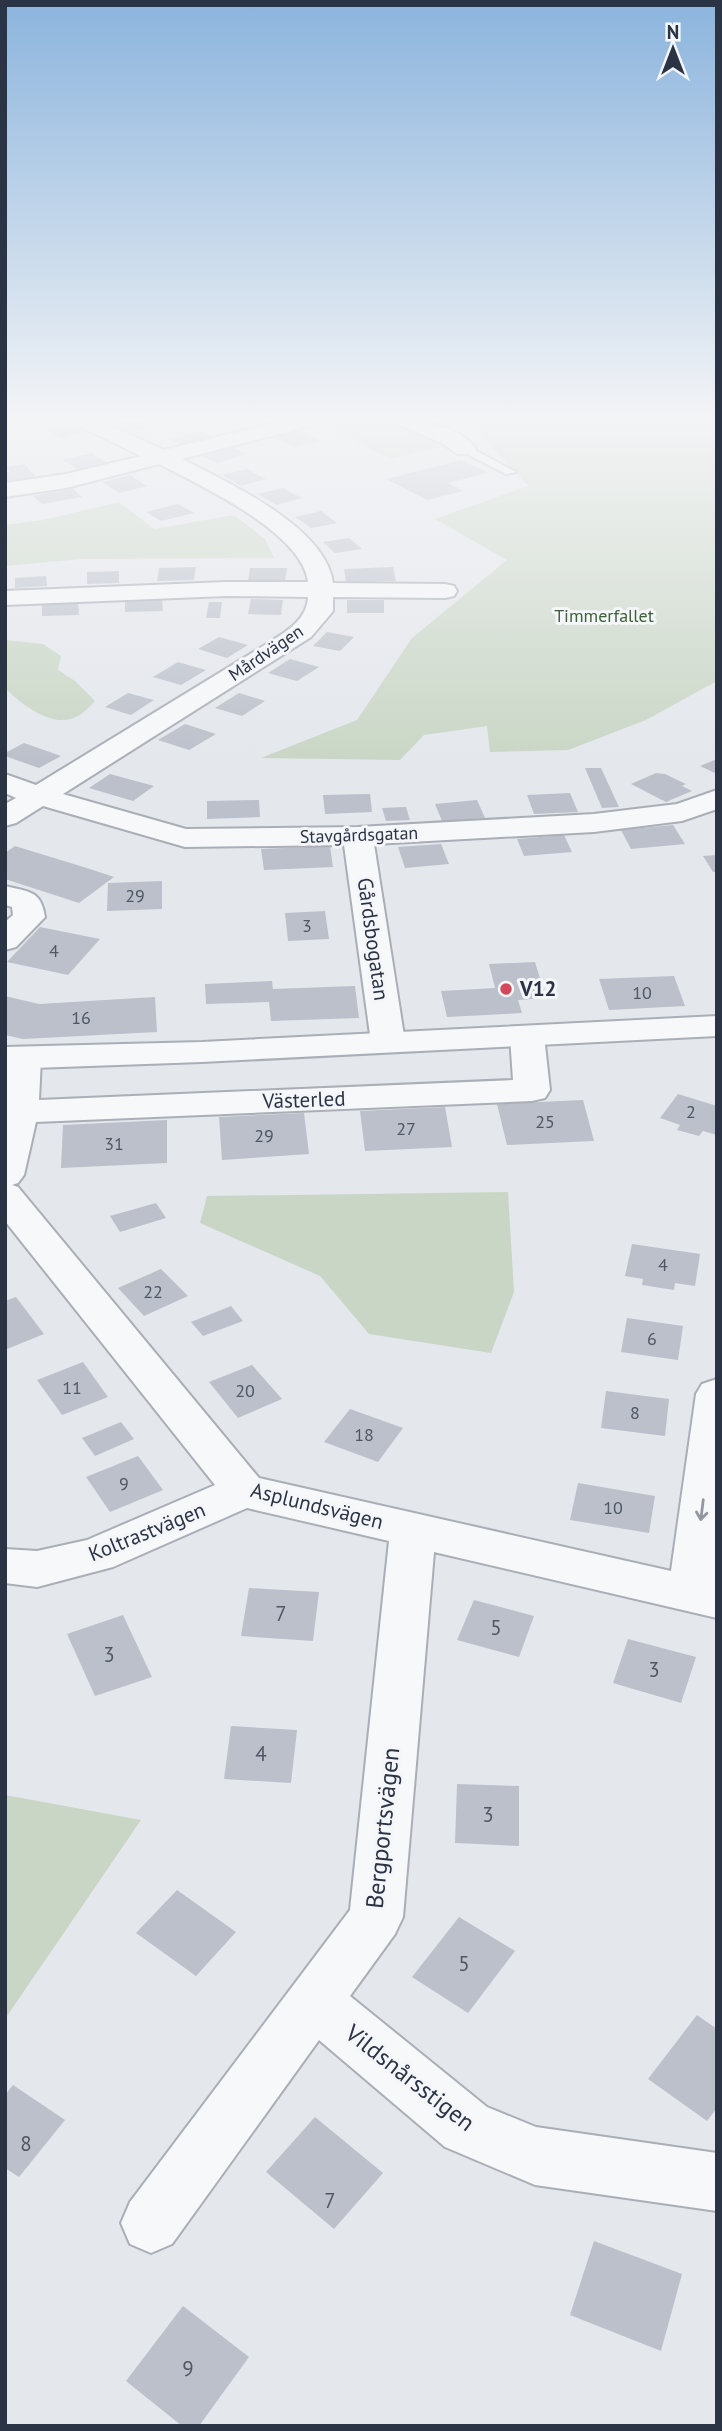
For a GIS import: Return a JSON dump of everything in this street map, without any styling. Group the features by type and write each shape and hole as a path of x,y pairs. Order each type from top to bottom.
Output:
{"street":[{"path":"289,534 316,563 320,590"},
{"name":"Mårdvägen","path":"5,817 302,632 320,611 320,590"},
{"path":"5,598 139,591 445,591"},
{"name":"Stavgårdsgatan","path":"5,783 38,796 185,838 358,836 594,823 682,812 717,799"},
{"name":"Gårdsbogatan","path":"358,836 388,1042"},
{"path":"5,895 27,902 29,918 5,940"},
{"path":"5,1175 20,1112 14,1059 717,1026"},
{"name":"Västerled","path":"20,1112 532,1090 527,1035"},
{"name":"Asplundsvägen","path":"5,1195 244,1491 704,1597"},
{"path":"704,1597 717,1394"},
{"name":"Koltrastvägen","path":"5,1566 37,1569 97,1555 244,1491"},
{"name":"Bergportsvägen","path":"150,2223 376,1917 413,1529"},
{"name":"Vildsnårsstigen","path":"314,2001 466,2127 535,2156 717,2182"}],"green space":[{"path":"5,534 259,534 265,539 274,558 81,559 5,566"},
{"name":"Timmerfallet","path":"462,534 717,534 717,681 646,720 568,750 490,752 487,726 424,735 400,760 261,758 357,720 412,638 507,560"},
{"path":"5,640 43,644 61,656 58,670 75,681 95,701 80,715 69,720 49,718 20,702 5,688"},
{"path":"508,1192 514,1292 491,1353 369,1334 320,1276 200,1223 207,1196"},
{"path":"5,1795 141,1820 5,2019"}],"building":[{"path":"349,538 362,549 335,553 323,542"},
{"path":"196,567 194,580 157,581 159,568"},
{"path":"393,567 396,581 346,582 344,569"},
{"path":"250,568 287,568 285,581 248,581"},
{"path":"119,571 119,583 87,584 87,572"},
{"path":"46,576 47,586 15,588 15,578"},
{"path":"162,598 163,611 125,612 125,599"},
{"path":"251,599 283,600 281,615 248,614"},
{"path":"347,600 384,600 384,613 347,613"},
{"path":"78,602 79,615 42,616 42,604"},
{"path":"209,602 222,602 220,618 206,618"},
{"path":"327,632 354,637 340,651 313,646"},
{"path":"219,637 248,645 227,658 198,649"},
{"path":"290,659 319,667 297,681 268,673"},
{"path":"178,662 206,670 181,685 153,677"},
{"path":"128,693 154,700 131,715 105,707"},
{"path":"239,693 265,701 242,716 215,708"},
{"path":"185,724 216,734 189,750 158,740"},
{"path":"24,743 61,756 39,768 5,756 5,753"},
{"path":"717,759 717,774 700,766"},
{"path":"585,768 601,768 619,807 602,808"},
{"path":"656,773 665,774 686,784 682,786 692,791 666,802 631,784"},
{"path":"110,774 154,786 133,801 89,788"},
{"path":"570,793 578,812 534,814 527,795"},
{"path":"370,794 372,812 325,814 323,795"},
{"path":"259,800 260,817 207,819 207,801"},
{"path":"477,800 485,818 442,821 435,804"},
{"path":"406,807 410,820 386,821 382,808"},
{"path":"673,825 685,844 631,849 621,830"},
{"path":"564,835 572,852 524,856 517,839"},
{"path":"441,844 449,864 405,868 398,847"},
{"path":"15,846 114,877 79,903 5,879 5,853"},
{"path":"330,846 333,867 264,870 261,849"},
{"path":"717,855 717,872 713,872 703,856"},
{"path":"162,881 162,909 107,911 108,883"},
{"path":"325,911 329,939 288,941 285,913"},
{"path":"40,927 100,939 68,975 7,962"},
{"name":"V12","path":"535,962 546,998 518,1000 522,1013 447,1017 441,991 495,988 489,964"},
{"path":"674,976 685,1006 609,1010 599,979"},
{"path":"272,981 273,989 355,986 359,1018 271,1021 269,1002 206,1004 205,984"},
{"path":"5,996 39,1004 155,997 157,1032 23,1039 5,1035"},
{"path":"678,1094 717,1106 717,1135 703,1131 699,1136 677,1130 680,1125 660,1118"},
{"path":"583,1100 594,1141 507,1145 497,1104"},
{"path":"445,1107 452,1147 365,1151 360,1111"},
{"path":"304,1113 309,1154 222,1160 219,1117"},
{"path":"167,1120 167,1163 61,1168 63,1125"},
{"path":"156,1203 166,1218 120,1232 110,1216"},
{"path":"632,1244 700,1254 695,1286 675,1283 674,1290 642,1285 643,1279 625,1276"},
{"path":"161,1269 188,1296 144,1316 118,1288"},
{"path":"16,1297 44,1334 7,1349 5,1301"},
{"path":"231,1306 243,1321 203,1336 191,1322"},
{"path":"627,1318 683,1326 678,1360 621,1352"},
{"path":"83,1362 108,1397 62,1415 37,1380"},
{"path":"252,1365 282,1399 238,1418 209,1382"},
{"path":"606,1391 669,1399 665,1436 601,1428"},
{"path":"350,1409 403,1428 378,1462 324,1442"},
{"path":"121,1422 134,1439 95,1456 82,1438"},
{"path":"138,1456 163,1490 110,1512 86,1477"},
{"path":"578,1483 655,1496 649,1533 570,1520"},
{"path":"249,1588 319,1592 313,1641 241,1636"},
{"path":"474,1600 534,1616 519,1657 457,1640"},
{"path":"123,1615 152,1677 95,1696 67,1634"},
{"path":"628,1639 696,1657 681,1703 613,1683"},
{"path":"231,1726 297,1730 291,1783 224,1779"},
{"path":"457,1784 519,1786 519,1846 455,1843"},
{"path":"177,1890 236,1932 196,1976 136,1933"},
{"path":"459,1917 515,1951 468,2013 412,1977"},
{"path":"697,2015 717,2029 717,2108 707,2121 648,2079"},
{"path":"13,2085 65,2120 19,2177 5,2168 5,2095"},
{"path":"315,2117 383,2173 334,2229 266,2172"},
{"path":"594,2241 682,2274 661,2351 570,2315"},
{"path":"183,2306 249,2357 199,2426 182,2426 126,2381"}],"place":[{"name":"V12","path":"506,989"}]}
